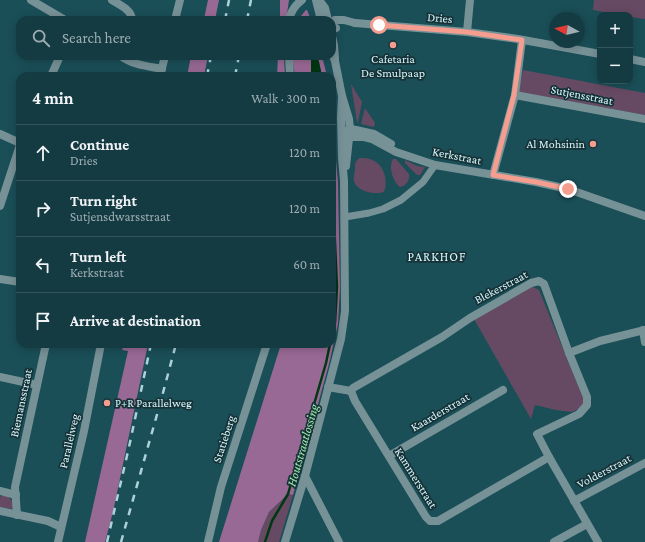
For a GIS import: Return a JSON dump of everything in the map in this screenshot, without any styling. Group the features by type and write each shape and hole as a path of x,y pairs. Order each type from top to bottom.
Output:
{"street":[{"path":"32,0 59,16"},
{"path":"112,0 129,11 132,16"},
{"path":"177,16 180,0"},
{"path":"290,16 295,6 302,0"},
{"path":"316,0 320,16"},
{"path":"319,0 329,16"},
{"path":"467,32 470,0"},
{"name":"Dries","path":"336,22 344,20 355,23 467,32 597,53"},
{"path":"493,175 514,95 522,40"},
{"path":"53,72 58,60"},
{"path":"126,60 158,72"},
{"path":"161,72 164,60"},
{"path":"289,60 290,72"},
{"path":"285,542 305,476 341,339 345,310 345,218 342,158 347,133 341,118 342,96 334,60"},
{"path":"633,60 645,62"},
{"name":"Sutjensstraat","path":"514,95 645,119"},
{"name":"Kerkstraat","path":"347,133 372,139 396,152 434,165 536,182 568,189 645,216"},
{"path":"0,134 16,142"},
{"path":"0,206 16,156"},
{"path":"345,218 383,209 401,200 423,182 434,165"},
{"path":"0,279 16,281"},
{"name":"Blekerstraat","path":"351,391 353,388 442,337 470,318 531,283 539,281 544,284 587,397 587,404 579,414 537,434 549,457"},
{"path":"569,353 600,341 644,330 645,342"},
{"name":"Biemansstraat","path":"17,515 15,487 45,348"},
{"name":"Parallelweg","path":"58,542 84,431 100,348"},
{"name":"Statieberg","path":"208,542 221,487 266,348"},
{"path":"0,377 37,385"},
{"path":"328,387 351,391"},
{"name":"Kaarderstraat","path":"389,456 503,390"},
{"name":"Kammerstraat","path":"351,391 355,401 426,517 430,521 438,520 549,457"},
{"path":"549,457 598,542"},
{"name":"Volderstraat","path":"574,501 645,463"},
{"path":"305,476 339,542"},
{"path":"0,491 16,494"},
{"path":"0,511 48,521 61,527"},
{"path":"554,542 587,524"}],"shaded area":[{"path":"208,0 219,0 216,16 205,16"},
{"path":"280,0 289,0 287,16 280,16"},
{"path":"594,0 645,0 645,19 633,17 633,12 604,12 593,10"},
{"path":"306,10 307,10 309,16 301,16"},
{"path":"190,60 207,60 205,72 188,72"},
{"path":"278,60 284,60 285,72 277,72"},
{"path":"293,60 311,60 311,72 294,72"},
{"path":"311,60 318,60 321,72 311,72"},
{"path":"318,60 323,60 326,72 321,72"},
{"path":"523,70 645,93 645,115 519,92"},
{"path":"351,84 362,102 358,122 357,122"},
{"path":"365,108 375,123 374,127 361,124"},
{"path":"360,158 375,161 384,172 386,182 384,192 367,192 356,185 354,181 355,164"},
{"path":"393,159 396,159 409,174 406,184 400,187 395,182 391,170"},
{"path":"336,160 338,182 340,288 338,324 336,333"},
{"path":"405,160 417,166 425,167 420,175 417,175 405,163"},
{"path":"530,287 539,290 584,402 582,407 572,412 535,405 531,419 474,319"},
{"path":"123,348 147,348 113,512 105,542 85,542 128,351 122,350"},
{"path":"280,348 333,348 293,495 288,494 269,512 261,530 258,542 219,542"},
{"path":"288,494 293,495 279,542 258,542 261,530 269,512"},
{"path":"3,495 8,496 13,503 13,509 0,507 0,497"}],"waterway":[{"name":"Houtstraatlossing","path":"336,265 336,305"},
{"name":"Houtstraatlossing","path":"265,542 272,521 288,494 329,348"}],"railway":[{"path":"226,16 229,0"},
{"path":"248,16 251,0"},
{"path":"208,72 210,60"},
{"path":"236,72 238,60"},
{"path":"107,542 150,348"},
{"path":"121,542 175,348"}],"place":[{"name":"Cafetaria De Smulpaap","path":"393,45"},
{"name":"Al Mohsinin","path":"593,144"},
{"name":"P+R Parallelweg","path":"107,403"}],"district":[{"name":"PARKHOF","path":"437,256"}],"route":[{"path":"379,25 467,32 522,40 514,95 493,175 568,189"}]}
